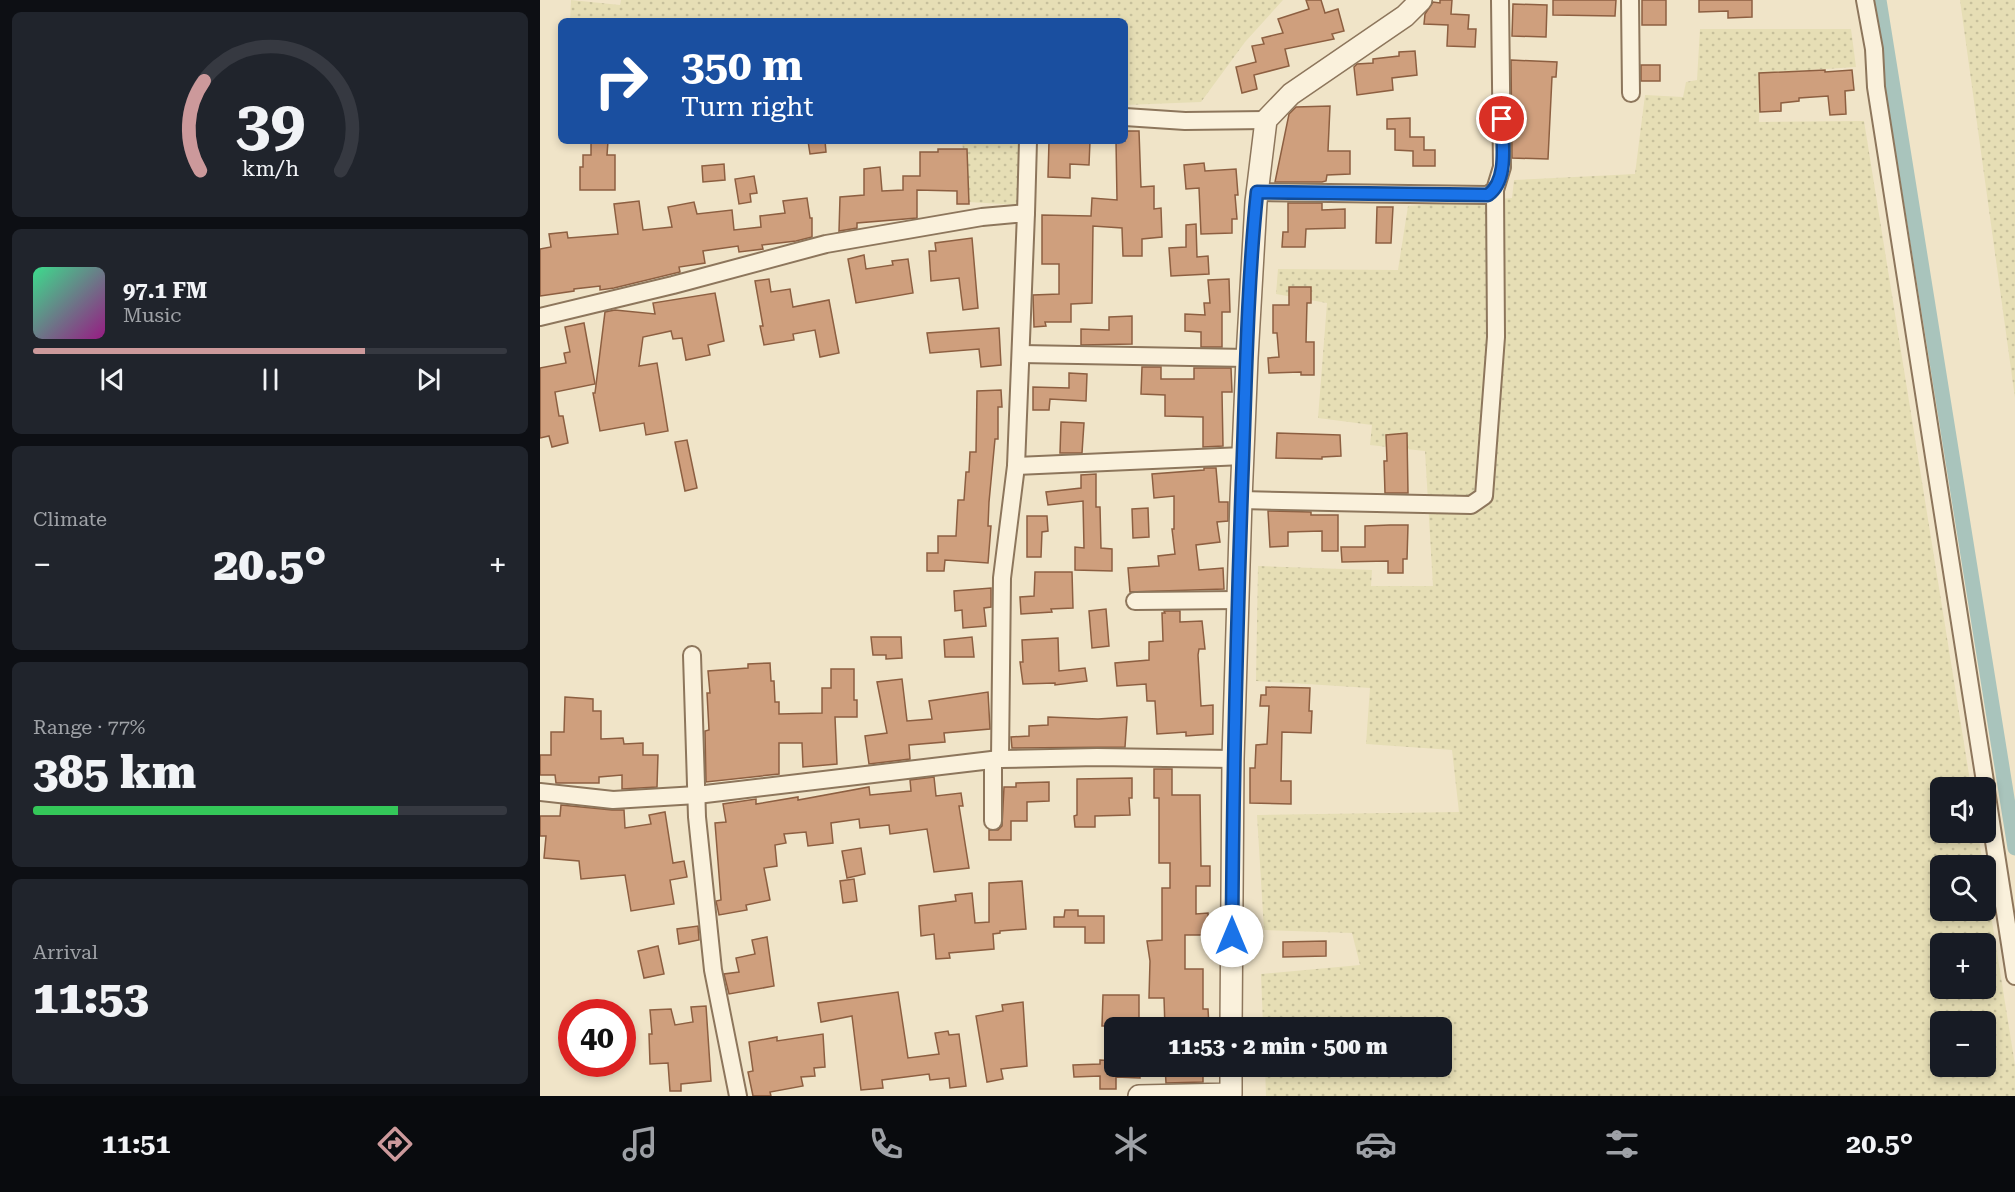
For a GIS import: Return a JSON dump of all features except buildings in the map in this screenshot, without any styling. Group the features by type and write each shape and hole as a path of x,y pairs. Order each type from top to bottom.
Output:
{"street":[{"path":"1231,1017 1233,759 1241,500 1257,192 1266,120 1292,94 1405,16 1421,0"},
{"path":"1241,500 1471,505 1484,496 1496,337 1495,190 1502,167 1500,0"},
{"path":"1630,0 1631,93"},
{"path":"1865,0 1874,48 1876,87 1984,777"},
{"path":"1128,117 1185,121 1266,120"},
{"path":"993,821 1002,579 1016,465 1028,144"},
{"path":"1257,192 1488,195 1495,190"},
{"path":"540,317 673,285 826,244 982,217 1026,213"},
{"path":"1021,354 1247,358"},
{"path":"1016,465 1243,456"},
{"path":"1135,601 1238,600"},
{"path":"692,655 697,817 713,970 738,1096"},
{"path":"540,792 613,800 697,795 997,759 1097,757 1233,759"},
{"path":"1994,843 2015,976"},
{"path":"1140,1096 1231,1095 1231,1077"}],"shaded area":[{"path":"571,0 620,5 621,0 1283,0 1245,42 1201,102 1128,105 1128,18 570,18"},
{"path":"1960,0 2015,0 2015,398"},
{"path":"1700,29 1851,29 1856,67 1760,73 1759,122 1864,121 1969,777 1930,777 1930,843 1980,843 1981,855 1930,855 1930,921 1992,921 1994,933 1930,933 1930,999 1996,999 1996,946 2015,1065 2015,1096 1266,1096 1265,1077 1452,1077 1452,1017 1263,1017 1261,974 1360,965 1352,933 1264,930 1257,815 1459,812 1452,750 1366,744 1370,688 1256,681 1258,566 1372,570 1371,586 1433,586 1425,451 1370,445 1372,425 1318,418 1327,303 1276,294 1278,269 1398,270 1408,206 1512,198 1514,180 1635,174 1645,95 1683,97 1686,82 1697,80"},
{"path":"962,144 1023,144 1020,205 969,202"}],"waterway":[{"path":"1879,0 2015,848"}],"route":[{"path":"1232,936 1233,759 1241,500 1257,192 1488,195 1495,190 1502,167 1502,119"}]}
